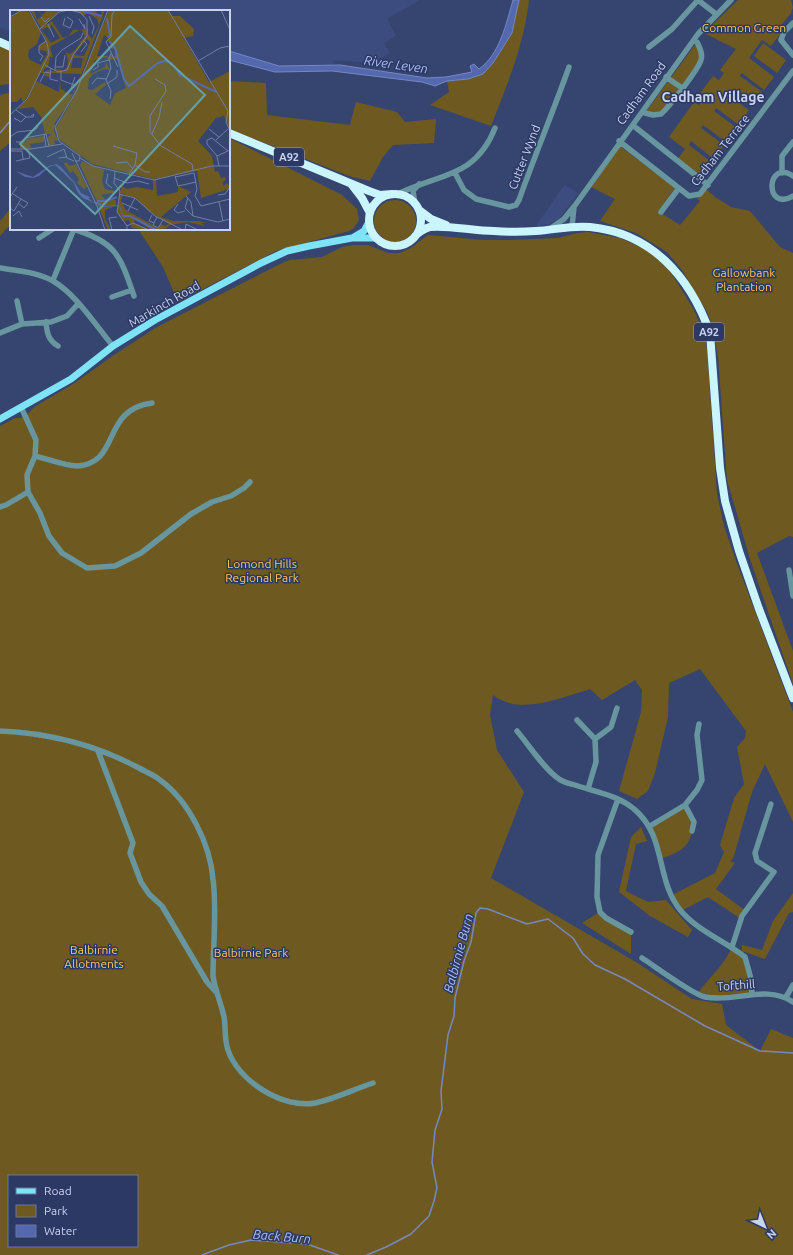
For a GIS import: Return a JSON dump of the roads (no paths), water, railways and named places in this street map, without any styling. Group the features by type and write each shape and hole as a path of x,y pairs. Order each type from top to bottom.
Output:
{"highway":[{"path":"0,42 10,47"},
{"name":"A92","path":"230,133 380,195 405,196 431,219 457,229"},
{"name":"A92","path":"349,182 356,188 370,213"},
{"path":"376,238 370,228 370,213 378,200 394,195"},
{"path":"417,207 421,222 417,234"},
{"name":"A92","path":"376,238 382,243 398,246 405,244 417,234 430,227 506,232 590,227 609,230 637,239 648,246 672,267 704,319 712,345 720,468 725,501 758,608 793,698"}],"main road":[{"name":"Markinch Road","path":"352,238 364,231 369,222"},
{"name":"Markinch Road","path":"0,419 71,379 113,346 155,320 260,263 287,251 352,238 376,238"}],"street":[{"path":"650,47 672,29 698,0 716,14"},
{"name":"Cadham Road","path":"546,230 564,219 619,141 698,34 731,0"},
{"path":"793,23 784,32 781,40 793,55"},
{"path":"645,112 653,115 661,114 682,88 701,60 701,52 697,42"},
{"name":"Cutter Wynd","path":"455,172 464,190 473,198 510,207 516,205 569,67"},
{"name":"Cadham Terrace","path":"679,188 689,196 700,194 708,186 793,71"},
{"path":"666,77 682,88"},
{"path":"394,195 455,172 475,160 482,153 495,128"},
{"path":"635,128 708,186"},
{"path":"619,141 679,188 661,212"},
{"path":"782,173 782,156 793,142"},
{"path":"793,176 782,173 776,176 772,181 771,187 773,193 782,199 793,196"},
{"path":"417,207 413,191 420,184"},
{"name":"Cadham Road","path":"572,227 573,212 576,204"},
{"path":"38,238 51,230"},
{"path":"53,280 73,230"},
{"path":"76,230 99,238 106,243 120,260 133,293 112,297"},
{"path":"0,268 41,276 53,280 66,290 113,346"},
{"path":"18,301 22,324"},
{"path":"0,333 22,324 46,322 67,316 78,304"},
{"path":"46,322 47,333 52,342 58,346"},
{"path":"35,456 76,466 88,464 99,458 107,447 116,426 124,414 138,405 152,403"},
{"path":"21,407 36,440 35,456 26,476 28,492 40,513 49,536 62,553 86,568 115,566 141,553 191,514 212,502 232,496 250,482"},
{"path":"0,507 28,492"},
{"path":"789,570 793,596"},
{"path":"595,739 611,727 617,708"},
{"path":"577,720 595,739 596,762 588,789"},
{"path":"650,826 685,805 697,790 702,780 697,735 699,724"},
{"path":"0,731 18,732 75,742 117,757 160,780 189,809 204,844 213,878 213,976 215,991 224,1018 227,1049 233,1061 250,1081 284,1101 314,1103 373,1083"},
{"path":"518,731 558,779 618,799 634,809 650,826 657,841 667,886 681,911 700,928 732,947 745,957 748,965 752,995"},
{"path":"98,751 133,843 130,853 141,882 149,894 162,906 207,982 215,991"},
{"path":"618,799 598,855 597,897 600,912 606,918 631,932"},
{"path":"732,947 742,916 774,872 757,861 755,853 771,804"},
{"path":"685,805 694,822 692,831"},
{"name":"Tofthill","path":"642,958 703,996 716,998 768,993 786,997 793,1002"},
{"path":"786,997 793,985"}],"water":[{"path":"513,0 519,0 512,33 493,63 483,74 468,79 447,81 435,86 422,82 332,71 275,72 230,60 230,51 279,66 340,65 427,78 446,77 472,72 470,66 474,64 479,69 492,55 505,28"}],"waterway":[{"path":"0,133 10,121"},
{"name":"Balbirnie Burn","path":"367,1255 411,1234 429,1216 434,1201 437,1188 432,1162 435,1130 442,1109 441,1091 448,1035 454,1016 455,998 464,961 471,942 476,913 480,908 488,909 527,924 548,919 573,938 583,954 595,965 625,979 705,1026 760,1051 793,1053"},
{"name":"Back Burn","path":"202,1255 229,1245 251,1240 307,1244 338,1255"}],"district":[{"name":"Cadham Village","path":"713,97"}],"park label":[{"name":"Common Green","path":"744,27"},
{"name":"Gallowbank Plantation","path":"744,279"},
{"name":"Lomond Hills Regional Park","path":"262,570"},
{"name":"Balbirnie Park","path":"251,952"},
{"name":"Balbirnie Allotments","path":"94,956"}],"water label":[{"name":"River Leven","path":"396,64"}]}
